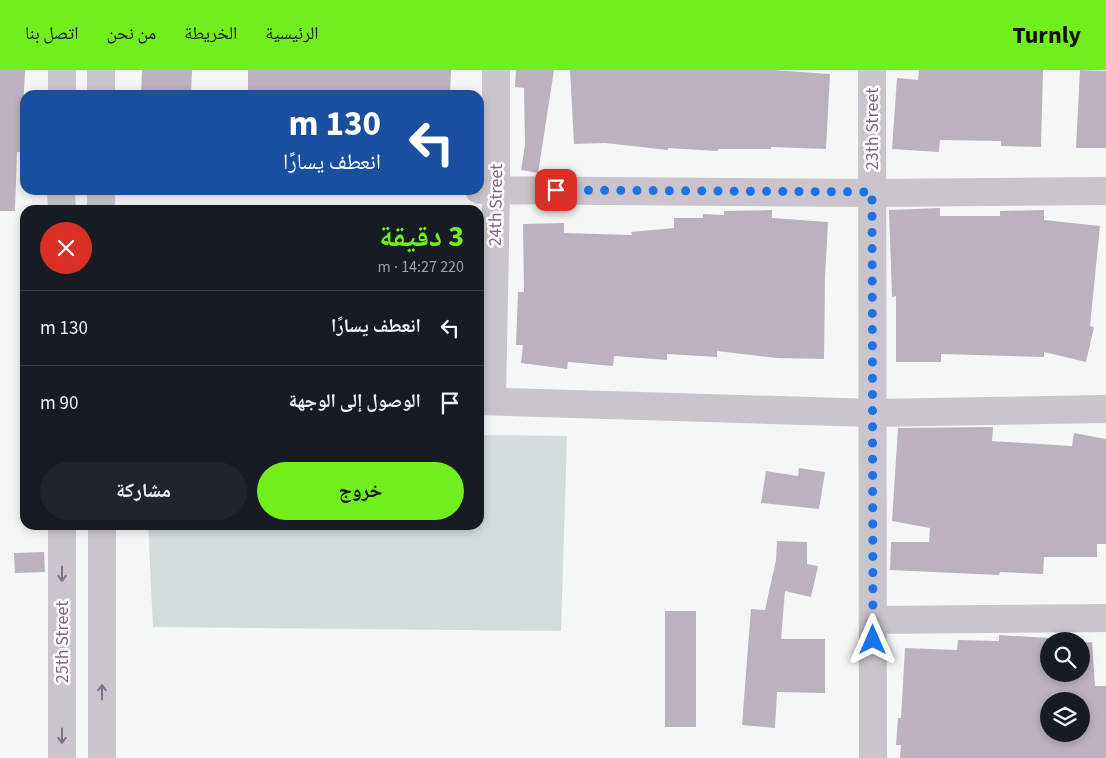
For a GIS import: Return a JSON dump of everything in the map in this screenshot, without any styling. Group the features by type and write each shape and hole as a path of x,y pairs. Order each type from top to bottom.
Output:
{"street":[{"path":"62,70 62,90"},
{"path":"101,70 101,90"},
{"name":"24th Street","path":"485,401 488,190 496,70"},
{"name":"23th Street","path":"872,70 874,758"},
{"path":"488,190 1106,191"},
{"path":"485,401 873,413 1106,408"},
{"name":"25th Street","path":"62,530 62,758"},
{"path":"102,530 102,758"},
{"path":"873,620 1106,618"}],"shaded area":[{"path":"484,435 567,436 561,631 153,627 148,530 484,530"}],"building":[{"path":"0,70 25,70 24,90 20,90 20,152 17,152 15,211 0,211"},
{"path":"142,70 192,70 191,90 141,90"},
{"path":"248,70 451,70 450,90 248,90"},
{"path":"516,70 554,70 538,173 521,170 525,145 524,88 515,87"},
{"path":"570,70 773,70 830,74 826,149 771,147 771,149 718,149 718,151 668,148 668,150 605,143 574,144"},
{"path":"919,70 1043,70 1041,147 1001,146 1001,141 940,140 939,152 892,149 897,78 918,80"},
{"path":"1080,70 1106,71 1106,148 1076,148"},
{"path":"940,208 940,216 1000,216 1000,211 1044,210 1044,220 1100,226 1090,326 1094,327 1086,362 1044,352 1044,357 941,354 941,362 896,362 896,296 892,297 889,210"},
{"path":"772,210 772,218 828,222 824,359 777,358 717,351 717,357 667,354 667,360 614,356 613,366 568,362 567,369 521,363 523,345 516,345 518,292 524,292 523,224 564,223 564,233 632,235 631,232 674,228 674,218 703,218 703,214 724,215 724,211"},
{"path":"993,427 992,441 1072,446 1074,433 1106,439 1106,544 1097,544 1097,557 1044,557 1043,574 1000,572 999,575 890,570 891,542 929,542 930,528 892,521 898,428"},
{"path":"799,468 825,472 819,509 761,503 766,471 798,476"},
{"path":"777,541 807,542 807,564 818,566 811,597 785,591 781,639 825,639 825,693 777,692 775,728 742,725 751,609 765,610 776,560"},
{"path":"44,552 45,572 15,573 14,553"},
{"path":"665,611 696,611 696,727 665,727"},
{"path":"999,635 1040,637 1040,682 1090,682 1090,642 1092,642 1095,686 1106,686 1106,758 900,758 901,745 896,745 898,718 901,718 905,648 957,650 958,640 999,641"}],"route":[{"path":"556,190 872,192 873,640"}]}
